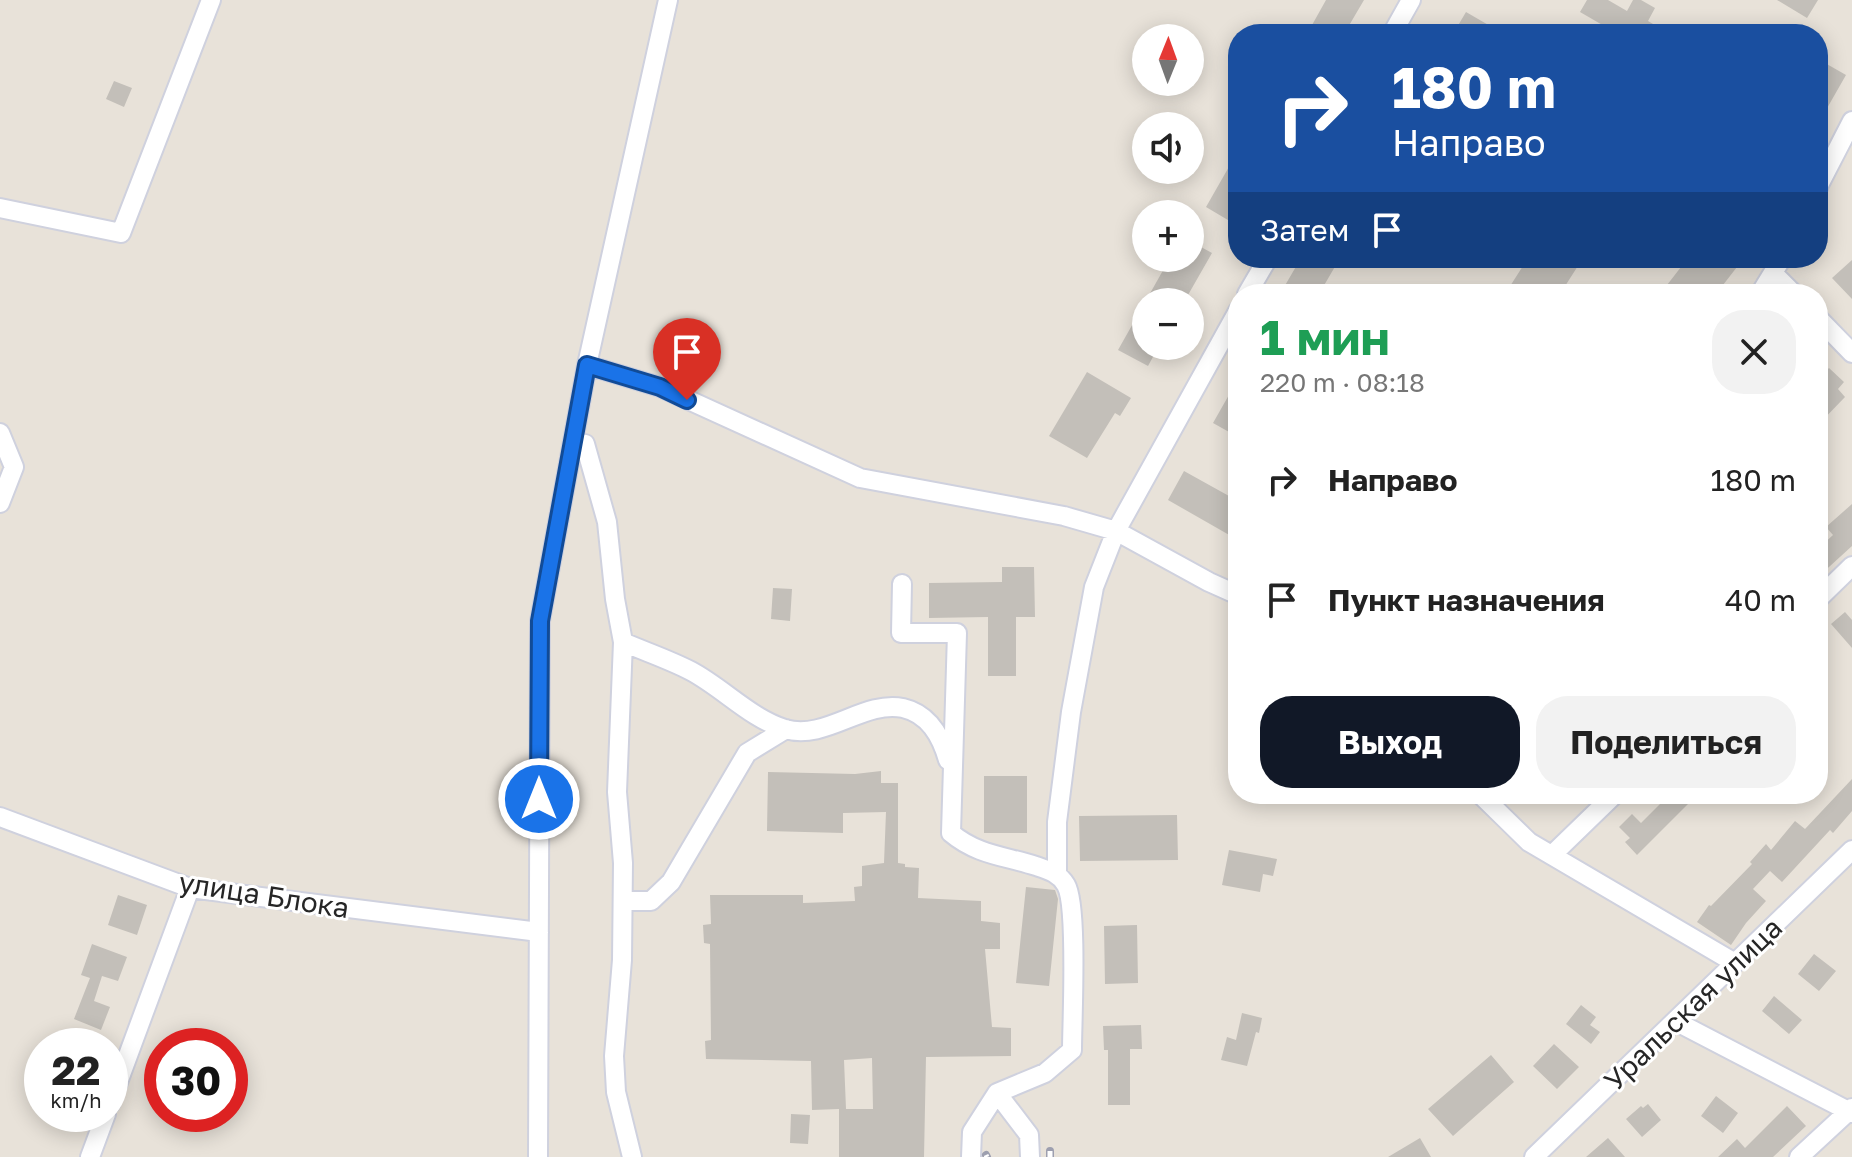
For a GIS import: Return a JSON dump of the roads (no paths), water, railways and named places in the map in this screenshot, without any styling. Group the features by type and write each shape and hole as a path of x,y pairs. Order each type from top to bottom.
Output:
{"street":[{"path":"0,208 121,233 211,0"},
{"path":"538,1157 540,621 587,365 668,0"},
{"path":"1398,24 1411,0"},
{"path":"1828,168 1852,121"},
{"path":"1828,328 1852,353"},
{"path":"1057,874 1057,822 1071,712 1094,587 1116,531 1228,329"},
{"path":"587,365 660,387 860,478 1064,516 1116,531 1228,591"},
{"path":"0,433 7,466 0,503"},
{"path":"573,442 585,444 607,522 623,642 617,792 623,863 622,960 614,1056 616,1092 632,1157"},
{"path":"1828,589 1852,566"},
{"path":"902,584 901,633 957,633 951,833 984,854 1057,874 1068,888 1072,935 1072,1050 1045,1073 997,1093 972,1132 971,1157"},
{"path":"623,642 691,671 753,712 786,729 811,731 887,705 919,712 941,738 953,774"},
{"path":"623,901 651,901 671,882 747,753 786,729"},
{"path":"1490,804 1529,842 1735,963"},
{"path":"1552,855 1605,804"},
{"name":"улица Блока","path":"0,817 190,888 539,932"},
{"name":"Уральская улица","path":"1534,1157 1852,850"},
{"path":"128,1055 190,888"},
{"path":"1675,1021 1851,1111 1799,1157"},
{"path":"997,1093 1029,1135 1030,1157"},
{"path":"90,1157 99,1132"}],"railway":[{"path":"1050,1151 1050,1157"}]}
